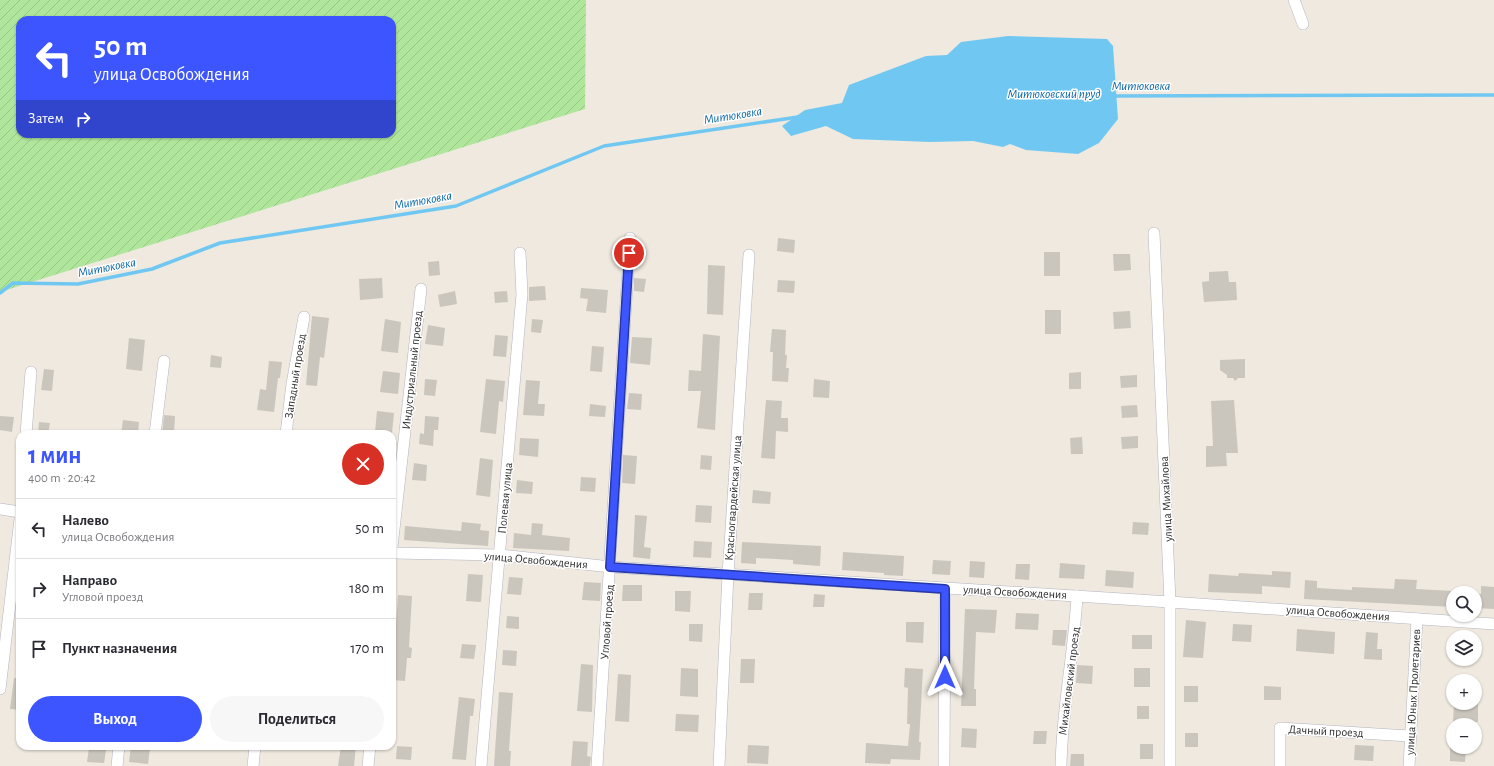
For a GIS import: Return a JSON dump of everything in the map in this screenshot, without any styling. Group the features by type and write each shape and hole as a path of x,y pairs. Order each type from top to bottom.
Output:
{"street":[{"path":"1294,0 1303,24"},
{"name":"улица Михайлова","path":"1154,233 1170,602 1170,766"},
{"name":"Угловой проезд","path":"597,766 630,238"},
{"name":"Полевая улица","path":"481,766 522,294 520,253"},
{"name":"Красногвардейская улица","path":"719,766 728,575 749,254"},
{"name":"Индустриальный проезд","path":"396,511 421,289"},
{"name":"Западный проезд","path":"286,430 292,384 304,317"},
{"path":"155,430 164,361"},
{"path":"26,430 31,372"},
{"path":"0,509 16,511"},
{"path":"0,689 16,553"},
{"name":"улица Освобождения","path":"396,553 500,555 610,567 1494,624"},
{"path":"944,766 945,589"},
{"name":"Михайловский проезд","path":"1061,766 1062,742 1074,642 1077,596"},
{"name":"улица Юных Пролетариев","path":"1409,766 1417,619"},
{"name":"Дачный проезд","path":"1280,766 1280,728 1410,736"},
{"path":"117,766 119,750"},
{"path":"253,766 255,750"},
{"path":"368,766 370,750"}],"green space":[{"path":"0,0 586,0 585,109 0,292"}],"water":[{"name":"Митюковский пруд","path":"1008,36 1107,39 1113,46 1118,119 1099,143 1078,154 1026,150 1010,144 1003,147 973,141 930,142 853,139 826,126 791,136 782,126 805,110 842,103 849,85 926,56 947,55 961,42"}],"building":[{"path":"778,238 795,240 794,253 777,251"},
{"path":"1044,252 1060,252 1060,276 1044,276"},
{"path":"1113,254 1130,254 1131,270 1114,271"},
{"path":"439,261 440,275 429,276 428,262"},
{"path":"708,265 725,266 723,315 707,314"},
{"path":"1228,271 1229,282 1236,282 1237,300 1204,302 1202,282 1209,281 1209,272"},
{"path":"382,278 383,298 360,300 359,279"},
{"path":"634,278 646,279 644,292 634,291"},
{"path":"778,280 795,281 794,293 777,292"},
{"path":"545,286 546,300 529,301 529,287"},
{"path":"581,288 608,290 606,313 586,311 588,299 580,298"},
{"path":"455,291 457,304 440,307 438,295"},
{"path":"507,291 508,302 495,303 494,292"},
{"path":"1045,310 1061,310 1061,334 1045,334"},
{"path":"1130,311 1131,328 1114,329 1113,312"},
{"path":"312,316 329,318 324,358 320,357 317,386 306,385"},
{"path":"385,319 401,322 398,353 381,351"},
{"path":"532,319 543,320 541,333 531,332"},
{"path":"428,325 445,328 443,346 425,344"},
{"path":"772,329 786,330 785,355 787,355 786,368 789,368 788,382 772,381 773,352 770,352"},
{"path":"703,334 720,336 715,430 697,428 701,391 688,391 689,370 701,371"},
{"path":"495,335 508,336 506,357 493,356"},
{"path":"632,337 652,338 650,365 630,363"},
{"path":"129,338 145,340 142,371 126,369"},
{"path":"592,346 604,347 602,372 590,371"},
{"path":"211,355 222,357 221,368 210,367"},
{"path":"1245,359 1245,378 1238,378 1235,381 1233,378 1227,378 1227,375 1220,370 1220,360"},
{"path":"269,361 282,362 280,378 278,378 274,412 257,410 260,389 266,390"},
{"path":"44,369 54,370 52,391 41,390"},
{"path":"383,371 400,373 398,394 380,392"},
{"path":"1081,372 1081,389 1069,389 1069,373"},
{"path":"1137,375 1137,387 1121,388 1120,376"},
{"path":"425,379 437,380 435,396 424,395"},
{"path":"486,379 505,381 503,402 499,401 496,434 480,432"},
{"path":"814,379 830,381 829,398 813,397"},
{"path":"526,380 540,381 538,404 545,404 544,416 523,415"},
{"path":"629,393 642,394 641,410 627,409"},
{"path":"766,400 782,401 781,418 788,418 788,432 776,431 775,459 761,458"},
{"path":"1234,400 1238,453 1226,453 1227,466 1206,467 1206,446 1213,446 1211,401"},
{"path":"590,404 606,406 605,417 589,416"},
{"path":"1137,405 1138,417 1122,418 1121,406"},
{"path":"377,411 394,413 392,430 375,430"},
{"path":"164,415 175,416 174,430 162,430"},
{"path":"0,416 14,417 12,432 0,430"},
{"path":"425,416 439,417 438,430 434,430 433,446 419,444 420,433 424,434"},
{"path":"123,420 139,422 138,430 122,430"},
{"path":"39,422 50,423 49,430 38,430"},
{"path":"1138,436 1138,448 1122,449 1121,437"},
{"path":"1082,437 1083,454 1071,454 1070,438"},
{"path":"520,438 539,439 538,457 519,455"},
{"path":"623,455 637,456 635,484 622,483"},
{"path":"701,455 712,456 711,470 700,469"},
{"path":"480,458 493,460 490,497 476,495"},
{"path":"414,463 427,465 426,481 412,480"},
{"path":"581,477 596,478 595,492 580,491"},
{"path":"517,480 533,482 532,494 516,493"},
{"path":"753,490 771,492 770,504 752,503"},
{"path":"696,505 712,506 711,523 695,522"},
{"path":"635,515 647,516 644,547 651,548 650,559 633,557"},
{"path":"462,522 481,524 480,530 489,531 488,546 404,540 405,526 461,531"},
{"path":"1133,522 1149,523 1148,535 1132,534"},
{"path":"532,523 543,524 542,535 570,538 569,551 513,548 514,533 531,535"},
{"path":"694,541 712,542 711,558 693,557"},
{"path":"742,542 821,546 820,566 793,564 793,560 756,558 756,564 741,563"},
{"path":"843,552 904,556 903,576 842,570"},
{"path":"933,560 951,561 950,575 932,574"},
{"path":"970,561 985,562 984,578 969,577"},
{"path":"1060,563 1085,565 1084,579 1059,578"},
{"path":"1016,564 1030,564 1029,580 1015,579"},
{"path":"1106,570 1134,572 1133,588 1105,586"},
{"path":"1272,571 1291,572 1290,588 1262,586 1262,594 1208,592 1209,574 1238,576 1239,573 1272,575"},
{"path":"468,574 483,575 481,602 466,601"},
{"path":"509,577 523,578 521,595 507,594"},
{"path":"1395,579 1417,580 1416,589 1446,591 1446,607 1304,599 1305,580 1317,581 1317,588 1352,590 1352,587 1394,589"},
{"path":"584,582 601,583 600,601 582,600"},
{"path":"623,585 642,585 642,601 622,601"},
{"path":"1482,586 1494,587 1494,609 1482,608"},
{"path":"675,591 691,591 690,612 675,611"},
{"path":"749,593 763,593 762,610 748,610"},
{"path":"814,594 825,595 824,607 813,607"},
{"path":"398,595 412,596 409,647 412,648 411,658 407,658 405,681 396,680 396,623"},
{"path":"965,609 997,610 995,633 976,632 974,689 976,689 976,706 961,706"},
{"path":"1016,613 1039,614 1038,630 1015,629"},
{"path":"507,616 519,617 519,629 506,628"},
{"path":"1186,620 1206,622 1203,658 1183,657"},
{"path":"906,622 924,622 923,643 906,642"},
{"path":"689,624 703,624 702,642 689,641"},
{"path":"1233,624 1252,625 1251,642 1232,641"},
{"path":"1297,629 1335,632 1334,654 1296,651"},
{"path":"1053,630 1067,630 1065,646 1052,645"},
{"path":"1366,632 1378,633 1377,649 1382,649 1382,660 1364,659"},
{"path":"1132,635 1152,635 1152,649 1132,649"},
{"path":"462,644 476,645 474,659 460,658"},
{"path":"503,650 517,651 516,666 502,665"},
{"path":"741,659 755,659 754,683 740,683"},
{"path":"581,664 593,665 592,712 577,711"},
{"path":"1077,665 1093,666 1092,684 1076,683"},
{"path":"681,668 698,669 698,697 680,696"},
{"path":"905,668 923,669 919,742 921,742 920,760 891,759 890,764 865,763 866,743 908,746 910,724 907,724 908,688 904,687"},
{"path":"1134,668 1150,668 1150,687 1134,687"},
{"path":"618,674 631,675 629,722 615,721"},
{"path":"14,678 16,678 16,710 10,709"},
{"path":"1184,686 1198,686 1198,702 1184,702"},
{"path":"1264,686 1281,687 1281,700 1264,700"},
{"path":"499,692 513,693 509,751 511,751 510,766 494,766"},
{"path":"459,697 475,699 473,716 470,716 466,760 452,759"},
{"path":"1137,706 1149,706 1149,719 1137,719"},
{"path":"1454,710 1478,710 1478,718 1453,718"},
{"path":"676,714 699,715 698,732 675,731"},
{"path":"962,728 977,729 976,748 961,747"},
{"path":"1034,731 1047,731 1046,744 1033,744"},
{"path":"1185,733 1198,733 1198,747 1185,747"},
{"path":"573,741 588,742 587,756 591,757 590,766 571,766"},
{"path":"1140,744 1153,744 1153,759 1140,759"},
{"path":"748,745 769,746 768,764 747,763"},
{"path":"1355,745 1374,746 1373,761 1354,760"},
{"path":"397,746 412,747 411,760 396,759"},
{"path":"89,750 106,750 104,763 87,762"},
{"path":"130,750 150,750 148,764 129,762"},
{"path":"340,750 356,750 354,766 338,766"},
{"path":"1071,754 1084,754 1084,766 1070,766"},
{"path":"1450,754 1466,754 1465,762 1450,761"}],"waterway":[{"name":"Митюковка","path":"1113,96 1494,95"},
{"name":"Митюковка","path":"0,293 13,283 78,284 152,269 220,243 456,206 604,146 798,117"}],"route":[{"path":"629,253 610,567 945,589 945,677"}]}
